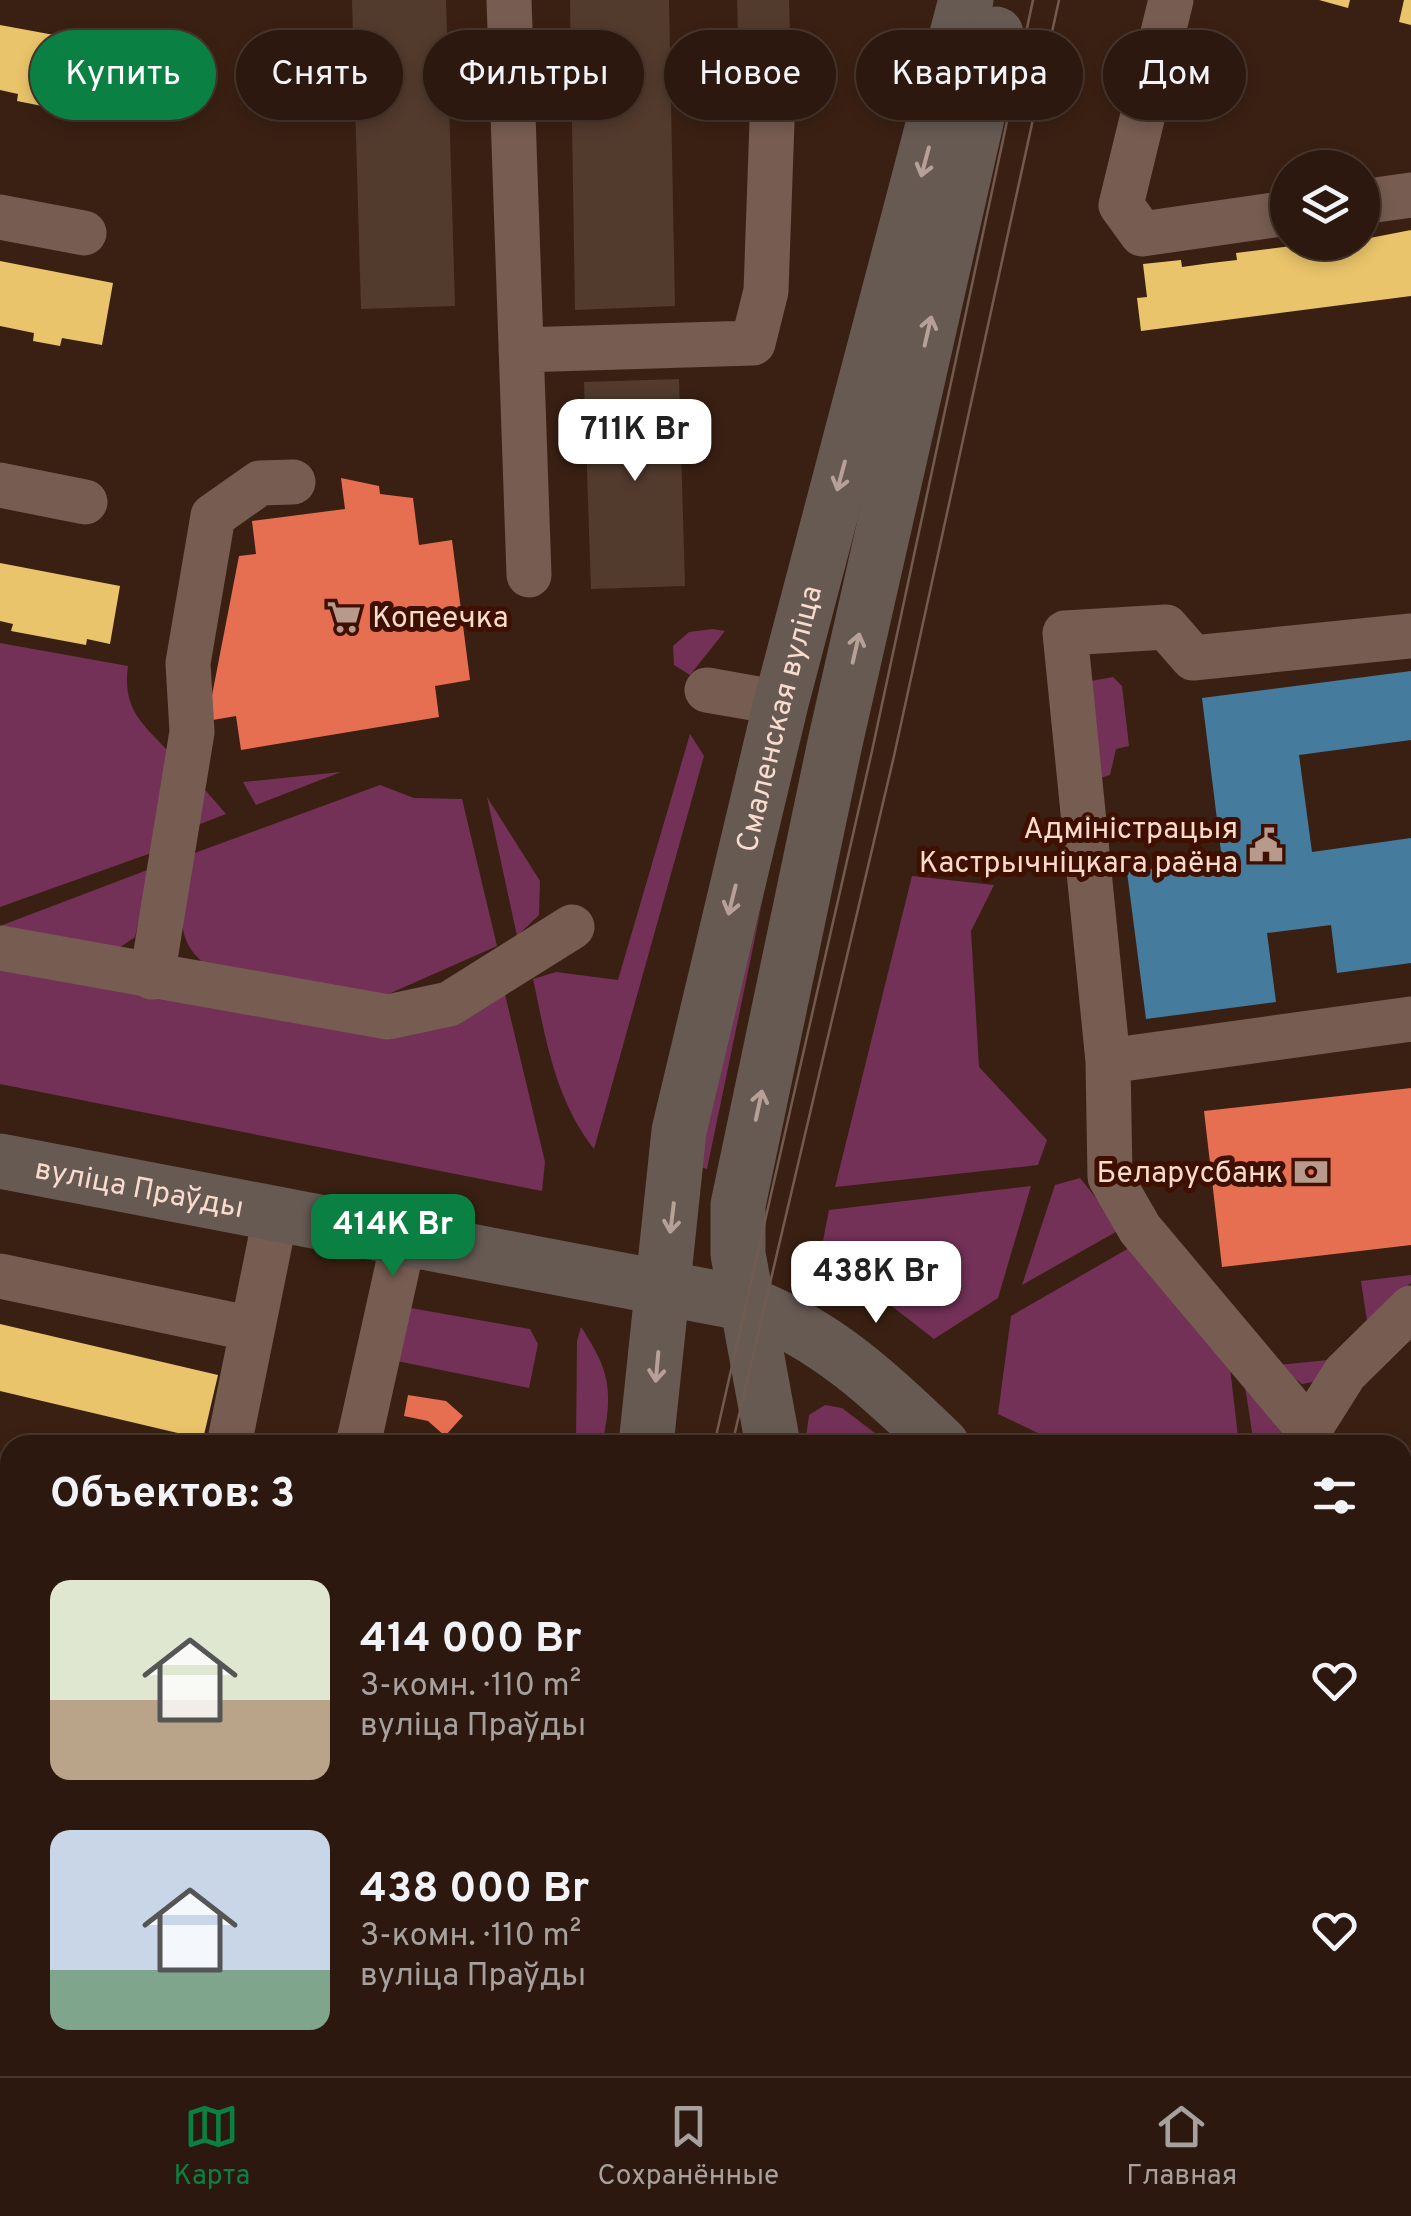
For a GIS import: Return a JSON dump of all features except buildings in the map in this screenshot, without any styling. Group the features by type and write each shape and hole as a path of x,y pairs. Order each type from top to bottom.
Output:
{"main road":[{"name":"Смаленская вуліца","path":"647,1435 678,1131 781,703 966,0"},
{"name":"Смаленская вуліца","path":"771,1435 738,1254 738,1205 835,743 1004,0"},
{"name":"вуліца Праўды","path":"0,1161 747,1304 787,1320 845,1355 931,1435"}],"lane":[{"path":"509,0 530,575"},
{"path":"1170,0 1121,205 1142,234 1270,216"},
{"path":"522,350 753,343 766,292 772,122"},
{"path":"1380,199 1411,195"},
{"path":"0,217 84,232"},
{"path":"152,978 192,732 188,663 213,516 260,483 293,482"},
{"path":"0,485 85,502"},
{"path":"1307,1435 1140,1229 1110,1177 1108,1061 1065,633 1166,626 1193,658 1411,636"},
{"path":"707,690 781,703"},
{"path":"0,948 388,1017 449,1004 572,926"},
{"path":"1108,1061 1411,1019"},
{"path":"231,1435 276,1213"},
{"path":"360,1435 404,1238"},
{"path":"0,1276 252,1329"},
{"path":"1311,1435 1345,1373 1411,1308"}],"shaded area":[{"path":"725,631 690,675 674,665 673,646 689,632"},
{"path":"0,643 128,666 132,705 144,725 171,754 154,852 0,907"},
{"path":"1113,677 1122,686 1129,746 1116,749 1110,775 1097,779 1085,682"},
{"path":"690,734 704,756 594,1149 561,1089 533,979 556,972 618,980"},
{"path":"341,772 256,805 243,782"},
{"path":"380,785 414,798 462,799 497,946 384,996 212,969 198,957 188,945 182,918 192,854"},
{"path":"196,788 206,791 226,814 190,828"},
{"path":"487,797 540,881 539,915 517,936"},
{"path":"150,869 135,937 119,948 0,926"},
{"path":"912,876 994,885 971,931 979,1067 1047,1140 1038,1165 835,1187"},
{"path":"762,904 707,1169 696,1166"},
{"path":"0,966 396,1036 503,986 545,1162 542,1191 0,1084"},
{"path":"1080,1178 1121,1229 1022,1285 1055,1185"},
{"path":"1031,1186 998,1298 934,1339 821,1251 829,1210"},
{"path":"1136,1244 1228,1351 1238,1435 1042,1435 998,1414 1011,1316"},
{"path":"1411,1275 1411,1283 1367,1321 1361,1281"},
{"path":"399,1306 530,1329 538,1344 529,1388 387,1359"},
{"path":"581,1327 604,1370 608,1411 604,1435 576,1435 577,1341"},
{"path":"1338,1359 1313,1382 1302,1384 1278,1365"},
{"path":"1243,1373 1287,1435 1252,1435"},
{"path":"825,1405 842,1408 877,1435 806,1435 809,1415"}],"tram line":[{"path":"716,1435 872,751 1033,0"},
{"path":"734,1435 894,756 1059,0"}],"place":[{"name":"Копеечка","path":"344,617"},
{"name":"Адміністрацыя Кастрычніцкага раёна","path":"1266,845"},
{"name":"Беларусбанк","path":"1311,1172"}]}
